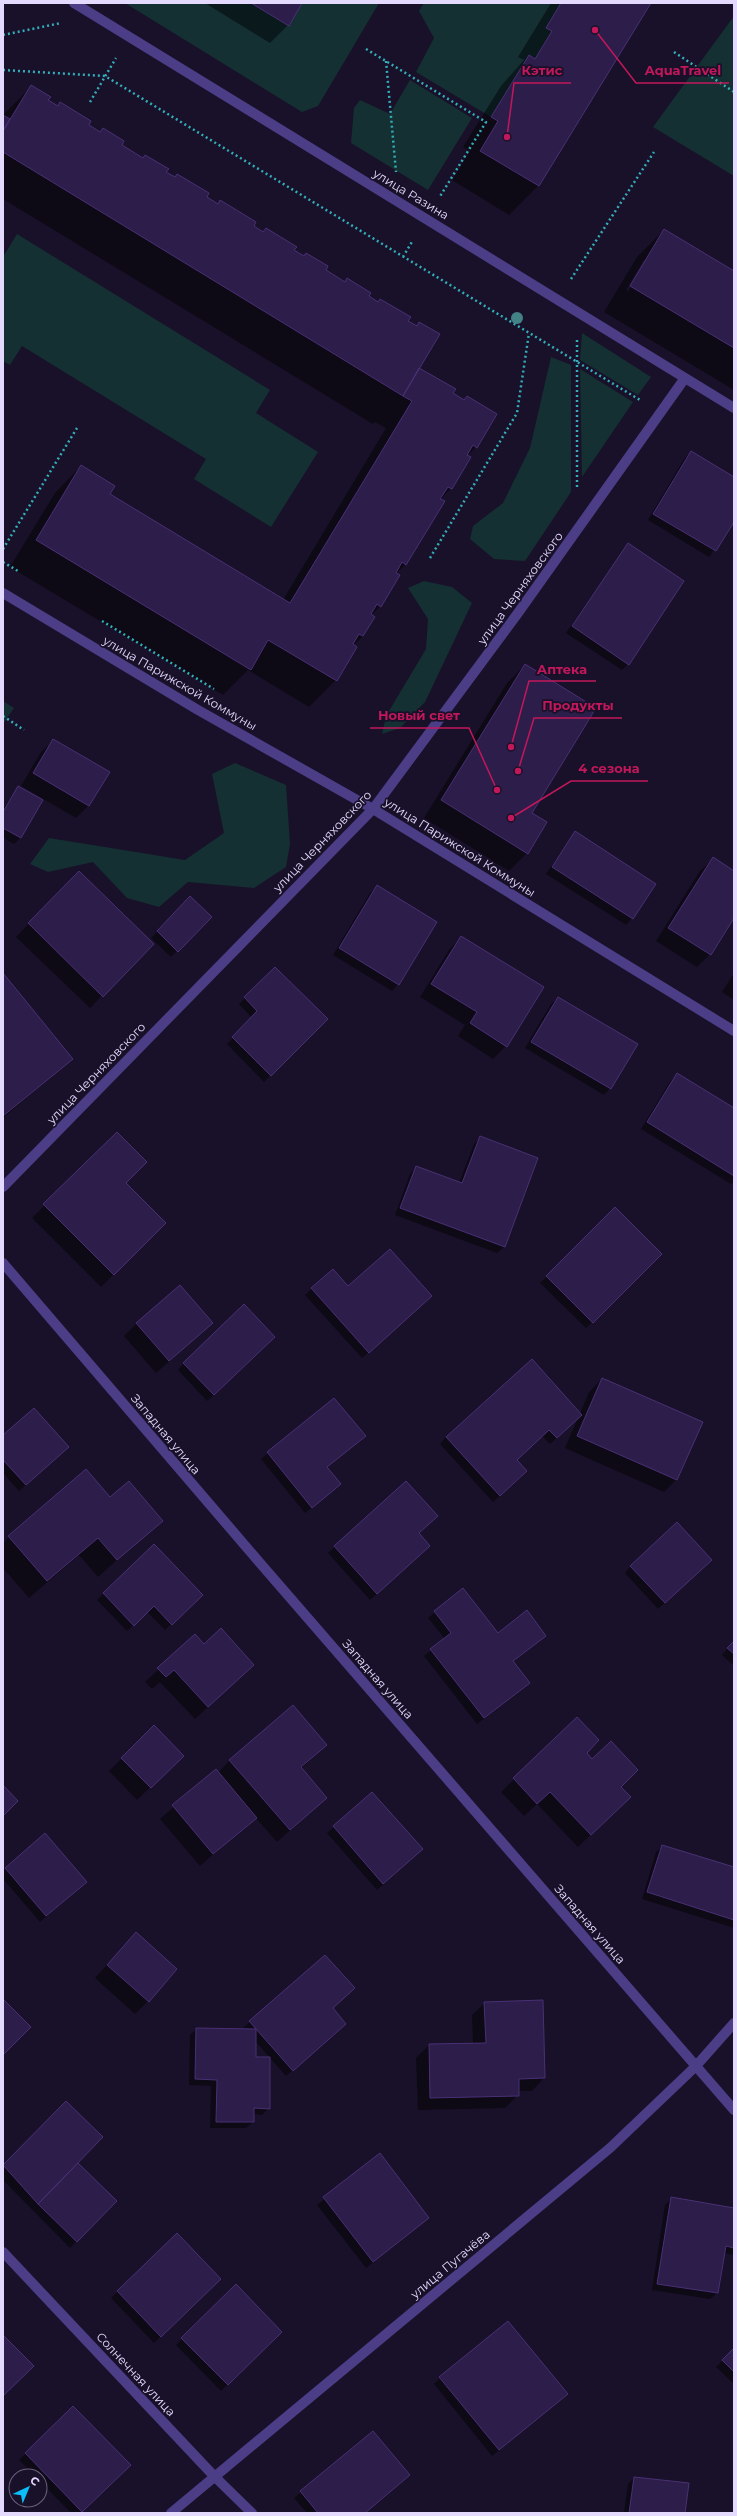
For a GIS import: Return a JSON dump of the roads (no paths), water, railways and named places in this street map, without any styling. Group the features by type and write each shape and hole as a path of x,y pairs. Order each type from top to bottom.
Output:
{"street":[{"name":"улица Разина","path":"74,3 734,408"},
{"name":"улица Черняховского","path":"3,1188 373,809 518,613 685,378"},
{"name":"улица Парижской Коммуны","path":"3,594 198,710 373,809 734,1031"},
{"name":"Западная улица","path":"3,1263 260,1564 734,2110"},
{"name":"улица Пугачёва","path":"171,2513 610,2148 696,2066 734,2023"},
{"name":"Солнечная улица","path":"3,2252 214,2476 252,2513"}],"place":[{"name":"AquaTravel","path":"595,30"},
{"name":"Кэтис","path":"507,137"},
{"name":"Аптека","path":"511,747"},
{"name":"Продукты","path":"518,771"},
{"name":"Новый свет","path":"497,790"},
{"name":"4 сезона","path":"511,818"}]}
